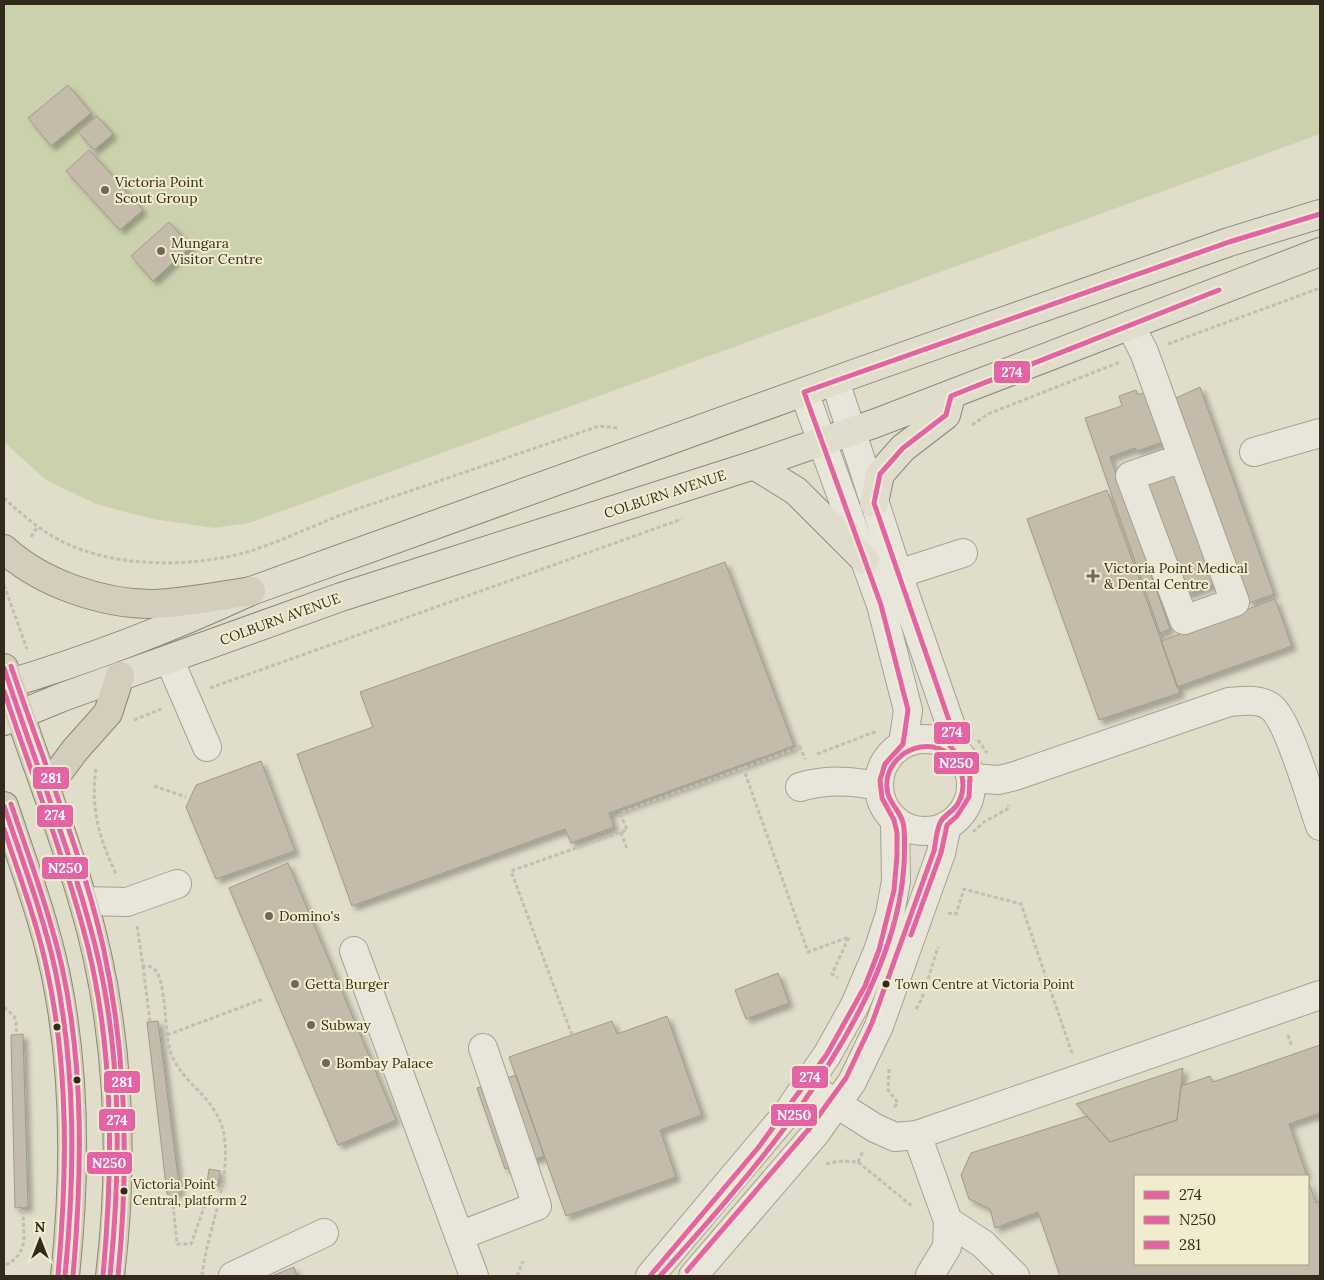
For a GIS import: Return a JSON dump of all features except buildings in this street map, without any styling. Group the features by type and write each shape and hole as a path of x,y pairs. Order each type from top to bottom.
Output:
{"highway":[{"path":"16,544 53,581 105,598 151,604 251,591"},
{"path":"46,789 74,750 108,713 120,676"},
{"path":"5,679 12,717 46,789 83,901 104,989 115,1088 117,1196 110,1276"},
{"path":"4,806 9,836 44,925 64,1022 72,1131 70,1215 65,1276"}],"main road":[{"path":"5,679 47,672 186,621 251,591 804,392 1229,242 1320,214"},
{"name":"COLBURN AVENUE","path":"12,717 120,676 383,583 822,442 951,396 1320,252"},
{"path":"874,503 880,474 903,448 946,415 951,396"},
{"path":"754,465 796,491 865,560"}],"street":[{"path":"1130,325 1144,352 1234,602 1184,620 1130,476 1182,458"},
{"path":"835,382 874,503 952,729 950,746"},
{"path":"804,392 882,605 908,710 903,744"},
{"path":"1254,452 1320,433"},
{"path":"898,574 963,553"},
{"path":"169,659 207,747"},
{"path":"971,778 999,780 1015,776 1229,702 1252,700 1271,707 1283,724 1320,826"},
{"path":"927,739 950,746 960,754 971,778 971,792 966,806 959,817 947,825 934,830 920,830 907,827 895,820 882,799 880,786 885,762 903,744 927,739"},
{"path":"800,787 817,782 846,780 880,786"},
{"path":"650,1276 782,1119 807,1085 855,1005 890,914 896,881 895,820"},
{"path":"693,1276 815,1134 852,1082 879,1026 941,852 947,825"},
{"path":"83,901 128,902 177,884"},
{"path":"354,951 474,1276"},
{"path":"807,1085 875,1128 895,1137 917,1135 1320,995"},
{"path":"459,1236 537,1206 483,1048"},
{"path":"917,1135 948,1221 947,1247 930,1275"},
{"path":"948,1221 983,1244 1015,1276"},
{"path":"233,1276 324,1233"}],"path":[{"path":"965,430 988,414 1144,352 1320,288"},
{"path":"4,498 38,526 62,541 115,557 164,563 219,558 247,552 349,512 599,426 627,429"},
{"path":"131,721 230,680 690,516"},
{"path":"16,544 38,526"},
{"path":"4,585 29,656"},
{"path":"572,1035 511,871 627,830 620,812 800,746 804,759 876,732 881,725"},
{"path":"98,760 94,795 96,823 138,931 177,1244 191,1244 206,1202"},
{"path":"743,767 808,952 848,937 832,974 844,981"},
{"path":"154,786 186,797"},
{"path":"621,832 628,850"},
{"path":"944,912 956,914 964,889 1020,904 1080,1079"},
{"path":"143,966 153,968 158,977 163,994 170,1052 174,1060 213,1105 222,1125 225,1164 219,1203 208,1237 202,1276"},
{"path":"167,1035 263,998"},
{"path":"4,1007 14,1016 16,1021 24,1237 23,1247 18,1257 4,1266"},
{"path":"858,1162 875,1128 898,1103"},
{"path":"818,1168 840,1161 858,1162 917,1210"},
{"path":"173,1205 206,1202 219,1203"},
{"path":"516,1276 523,1261"}],"green space":[{"path":"4,4 1320,4 1320,134 249,523 214,528 153,519 96,504 46,480 4,442"}],"transit line":[{"name":"274","path":"650,1276 758,1148 827,1054 865,986 879,950 894,890 897,833 894,820 882,798 880,780 885,764 903,744 908,710 881,605 804,392 1229,242 1320,214"},
{"name":"274","path":"911,935 941,853 947,825 957,816 969,797 970,776 967,766 950,746 952,729 874,503 880,474 903,448 946,415 951,396 1219,290"},
{"name":"281","path":"11,666 84,875 103,946 111,987 117,1028 124,1110 124,1193 118,1276"},
{"name":"274","path":"4,668 75,875 95,945 104,986 115,1068 117,1110 116,1193 110,1276"},
{"name":"N250","path":"4,691 70,882 97,988 107,1070 110,1152 103,1275"},
{"name":"N250","path":"660,1276 765,1154 829,1064 856,1017 879,969 895,920 902,886 904,828 902,819 888,794 888,774 898,758 905,753 923,747 933,747 942,750 950,755 960,770 963,788 961,797 957,805 939,824 934,851 872,1023 846,1078 809,1129 687,1271"},
{"name":"281","path":"11,804 57,946 69,1005 74,1043 78,1082 79,1160 73,1276"},
{"name":"274","path":"4,806 44,928 55,969 62,1007 67,1046 72,1122 71,1199 65,1276"},
{"name":"N250","path":"4,829 43,952 59,1046 63,1084 64,1160 58,1275"}],"place":[{"name":"Victoria Point Scout Group","path":"105,190"},
{"name":"Mungara Visitor Centre","path":"161,251"},
{"name":"Victoria Point Medical & Dental Centre","path":"1093,576"},
{"name":"Domino's","path":"269,916"},
{"name":"Getta Burger","path":"295,984"},
{"name":"Town Centre at Victoria Point","path":"886,984"},
{"name":"Subway","path":"311,1025"},
{"name":"Bombay Palace","path":"326,1063"},
{"name":"Victoria Point Central, platform 2","path":"124,1191"}]}
